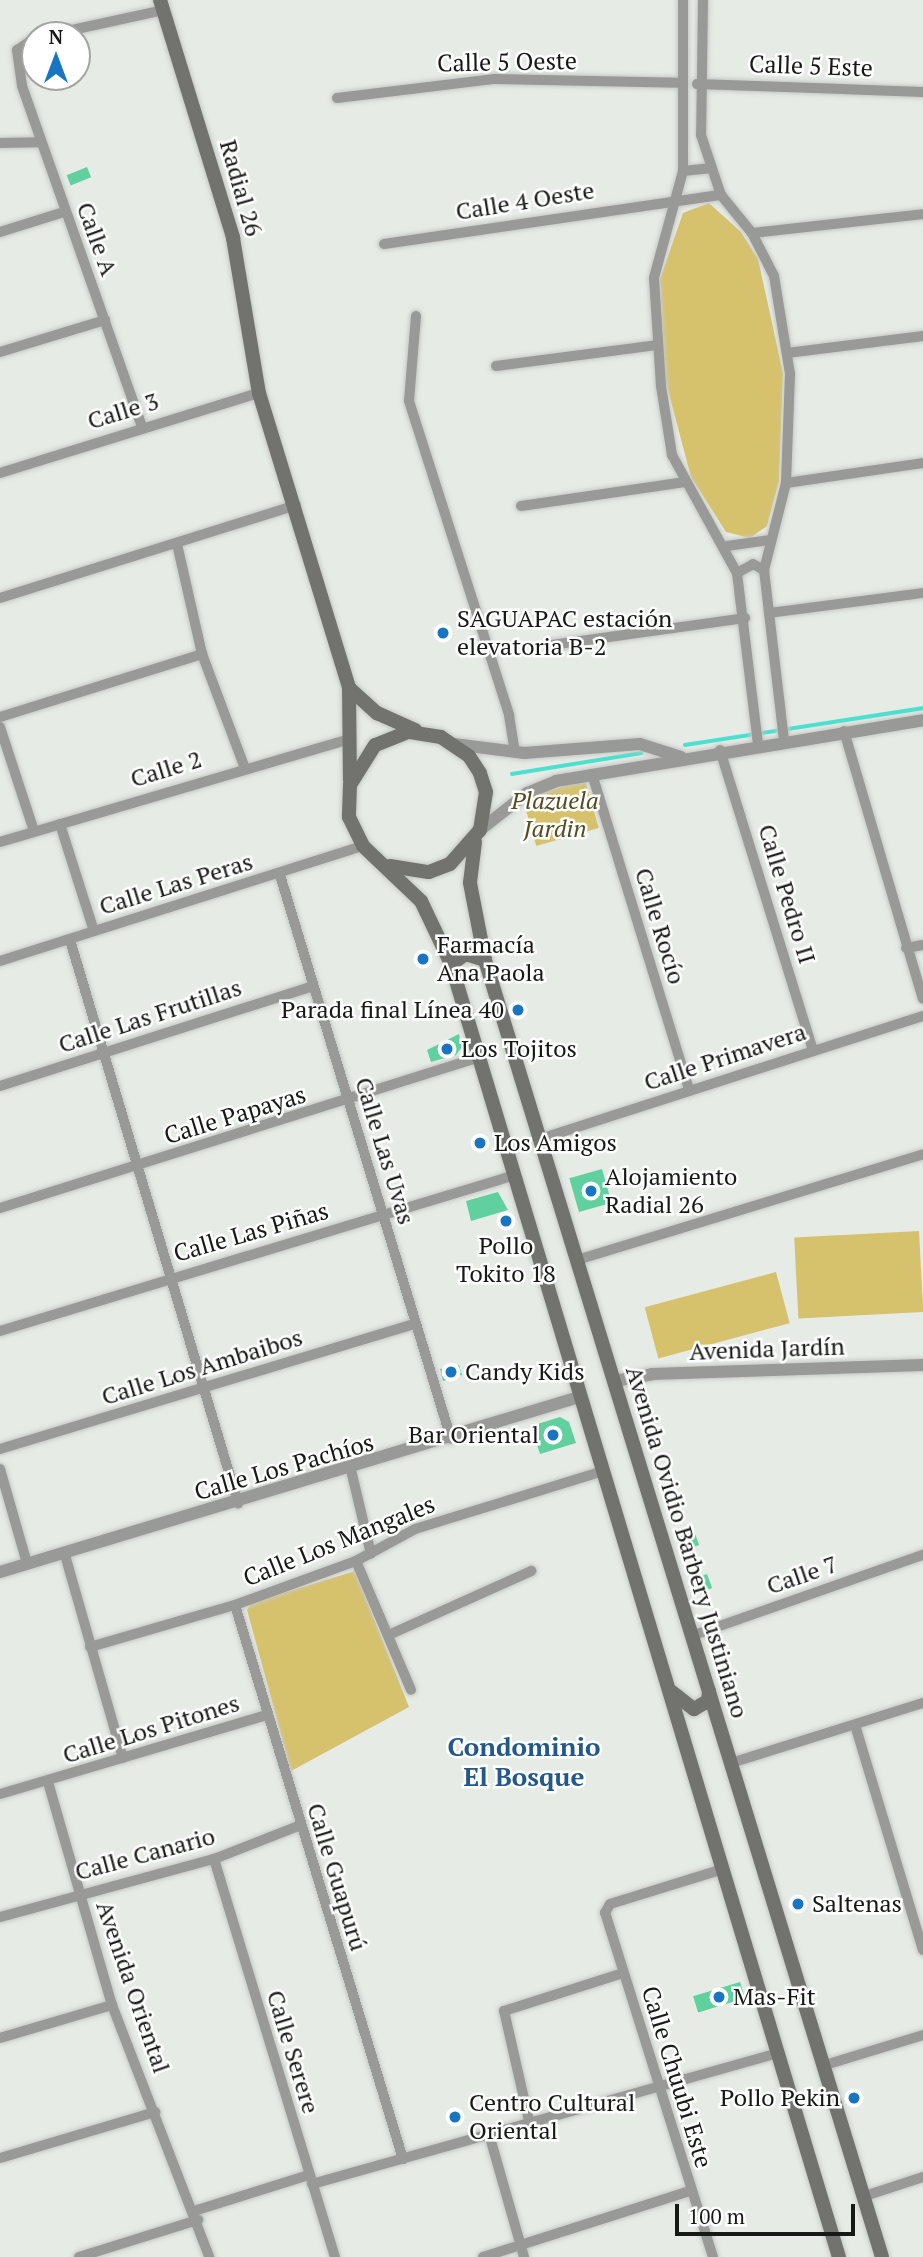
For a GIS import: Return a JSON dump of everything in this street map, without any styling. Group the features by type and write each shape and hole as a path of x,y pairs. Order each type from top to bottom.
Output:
{"main road":[{"name":"Radial 26","path":"162,5 233,238 259,393"},
{"path":"259,393 296,505 349,688 346,740 349,817 363,846 390,866 421,901 451,964 839,2257"},
{"path":"349,688 377,713 454,744 483,782 478,834 450,864 429,872 390,866"},
{"path":"349,785 375,744 392,735 426,734"},
{"name":"Avenida Ovidio Barbery Justiniano","path":"478,834 470,883 485,960 694,1635 719,1728 882,2257"},
{"path":"451,964 466,954 485,960"},
{"path":"669,1688 694,1709 708,1701 710,1688"},
{"path":"683,1735 696,1716 719,1728"}],"street":[{"path":"683,0 679,83 683,171 672,200 654,278 657,345 667,433 685,482 727,546 737,573 745,618 758,736"},
{"path":"703,0 698,84 710,168 721,195 752,233 774,276 787,353 793,412 786,483 769,540 764,570 781,732"},
{"path":"91,24 162,5"},
{"name":"Calle A","path":"21,43 17,65 21,80"},
{"name":"Calle 5 Oeste","path":"337,98 495,79 679,83"},
{"name":"Calle 5 Este","path":"698,84 923,92"},
{"name":"Calle A","path":"24,91 38,142 142,426"},
{"path":"0,143 38,142"},
{"path":"683,171 710,168"},
{"name":"Calle 4 Oeste","path":"384,244 672,200 721,195"},
{"path":"0,232 65,212"},
{"path":"752,233 923,214"},
{"path":"416,316 409,401 509,715 515,751"},
{"path":"0,352 104,320"},
{"path":"787,353 923,336"},
{"path":"496,366 657,345"},
{"name":"Calle 3","path":"0,473 142,426 259,393"},
{"path":"786,483 923,463"},
{"path":"521,506 685,482"},
{"path":"0,598 296,505"},
{"path":"727,546 769,540"},
{"path":"177,544 202,654 244,766"},
{"path":"737,573 753,564 764,570"},
{"path":"769,613 923,593"},
{"path":"551,645 745,618"},
{"path":"0,717 202,654"},
{"path":"478,834 527,793 592,774 720,750 758,736 781,732 844,731 923,720"},
{"path":"0,727 34,831"},
{"path":"844,731 923,999"},
{"name":"Calle 2","path":"0,842 244,766 346,740"},
{"path":"454,744 515,751 640,744 682,757"},
{"name":"Calle Pedro II","path":"720,750 813,1051"},
{"name":"Calle Rocío","path":"592,774 689,1090"},
{"path":"60,824 94,931"},
{"name":"Calle Las Peras","path":"0,961 280,875 363,846"},
{"name":"Calle Las Uvas","path":"280,875 451,1439"},
{"path":"70,940 238,1503"},
{"path":"906,947 923,945"},
{"name":"Calle Las Frutillas","path":"0,1086 313,986"},
{"name":"Calle Primavera","path":"540,1139 923,1016"},
{"name":"Calle Papayas","path":"0,1208 349,1102 480,1057"},
{"path":"578,1260 923,1154"},
{"name":"Calle Las Piñas","path":"0,1331 515,1175"},
{"name":"Calle Los Ambaibos","path":"0,1450 415,1324"},
{"name":"Avenida Jardín","path":"614,1381 652,1374 923,1365"},
{"name":"Calle Los Pachíos","path":"0,1572 351,1470 579,1396"},
{"path":"0,1469 27,1563"},
{"path":"351,1470 371,1554"},
{"name":"Calle Los Mangales","path":"90,1647 235,1605 356,1561 415,1529 603,1471"},
{"path":"65,1555 123,1758"},
{"name":"Calle 7","path":"694,1635 923,1555"},
{"path":"356,1561 391,1634 411,1690"},
{"path":"391,1634 531,1571"},
{"name":"Calle Guapurú","path":"235,1605 298,1826 403,2159"},
{"path":"731,1763 923,1703"},
{"name":"Calle Los Pitones","path":"48,1783 267,1715"},
{"path":"855,1725 923,1950"},
{"path":"1,1790 48,1783"},
{"name":"Avenida Oriental","path":"48,1783 112,2005 196,2215 209,2257"},
{"name":"Calle Canario","path":"0,1917 214,1859 298,1826"},
{"name":"Calle Serere","path":"214,1859 335,2257"},
{"name":"Calle Chuubi Este","path":"713,2257 657,2085 606,1908 723,1869"},
{"path":"530,2124 504,2011 623,1973"},
{"path":"0,2038 112,2005"},
{"path":"825,2065 923,2035"},
{"path":"79,2257 196,2215 311,2180 403,2159 777,2053"},
{"path":"0,2158 155,2112"},
{"path":"489,2134 522,2251"},
{"path":"862,2197 923,2178"},
{"path":"483,2257 522,2251 690,2191"}],"green space":[{"path":"709,203 741,232 758,259 783,373 779,481 767,526 750,538 726,532 691,477 665,379 660,279 683,213"},
{"name":"Plazuela Jardin","path":"585,780 599,828 536,846 523,798"},
{"path":"919,1231 923,1312 798,1318 794,1238"},
{"path":"776,1272 790,1323 658,1358 645,1307"},
{"path":"355,1571 409,1707 291,1771 247,1610 251,1603"}],"building":[{"path":"87,167 91,177 71,185 67,175"},
{"name":"Los Tojitos","path":"459,1034 462,1047 456,1055 431,1062 427,1050"},
{"name":"Alojamiento Radial 26","path":"602,1169 612,1203 579,1212 569,1178"},
{"path":"498,1192 508,1210 471,1221 466,1201"},
{"name":"Candy Kids","path":"459,1365 462,1375 443,1381 440,1369"},
{"name":"Bar Oriental","path":"560,1417 569,1422 576,1443 540,1454 531,1426"},
{"path":"694,1531 699,1545 682,1551 677,1537"},
{"path":"707,1574 712,1588 694,1595 689,1580"},
{"name":"Mas-Fit","path":"740,1982 745,1998 698,2013 693,1996"}],"waterway":[{"path":"685,745 923,708"},
{"path":"512,774 641,753"}],"place":[{"name":"SAGUAPAC estación elevatoria B-2","path":"443,633"},
{"name":"Farmacía Ana Paola","path":"423,959"},
{"name":"Parada final Línea 40","path":"518,1010"},
{"name":"Los Tojitos","path":"447,1049"},
{"name":"Los Amigos","path":"480,1143"},
{"name":"Alojamiento Radial 26","path":"591,1191"},
{"name":"Pollo Tokito 18","path":"506,1221"},
{"name":"Candy Kids","path":"451,1372"},
{"name":"Bar Oriental","path":"553,1435"},
{"name":"Saltenas","path":"798,1904"},
{"name":"Mas-Fit","path":"719,1997"},
{"name":"Pollo Pekin","path":"854,2098"},
{"name":"Centro Cultural Oriental","path":"455,2117"}],"district":[{"name":"Condominio El Bosque","path":"524,1762"}]}
